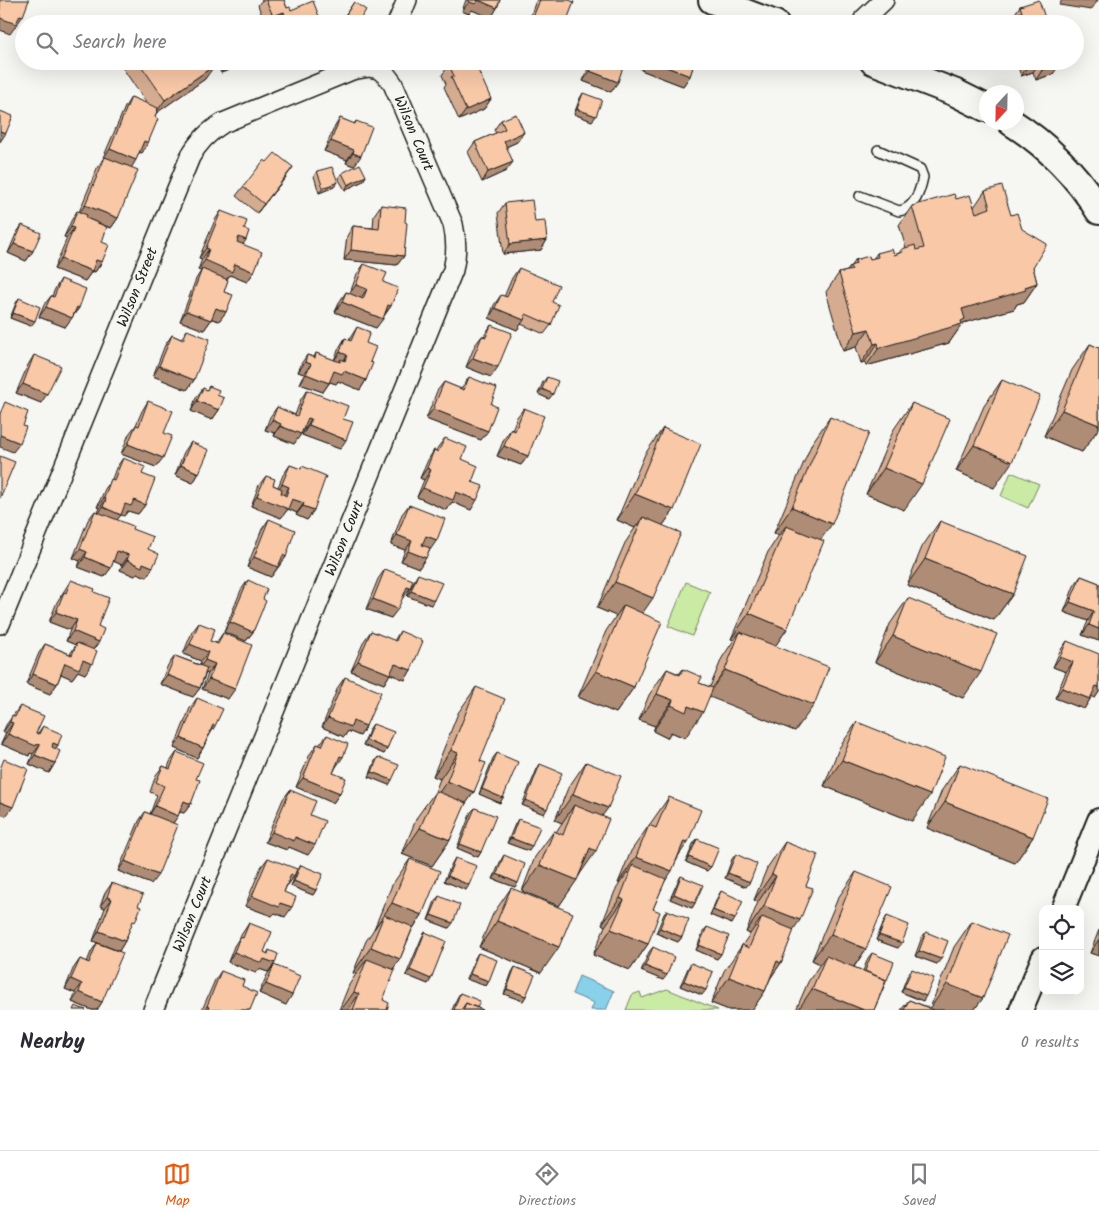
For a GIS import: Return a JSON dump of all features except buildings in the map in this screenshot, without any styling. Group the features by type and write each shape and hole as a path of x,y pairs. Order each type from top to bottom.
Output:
{"main road":[{"path":"712,0 751,15"},
{"path":"896,70 956,93 979,104"},
{"path":"1023,130 1062,163 1087,192 1099,211"}],"street":[{"path":"401,15 407,0"},
{"path":"867,15 884,0"},
{"name":"Wilson Street","path":"0,624 195,148 211,130 223,123 352,70"},
{"name":"Wilson Court","path":"153,1010 453,270 456,258 457,246 453,224 393,84 383,70"},
{"path":"1065,905 1099,820"},
{"path":"1021,1010 1039,967"}],"lane":[{"path":"860,196 899,211 905,210 914,201 923,177 920,169 878,150"}],"green space":[{"path":"1011,472 1039,484 1028,508 1001,496"},
{"path":"686,582 710,592 692,636 668,626"},
{"path":"667,989 718,1010 626,1010 632,995 640,992 642,998"}],"water":[{"path":"579,976 614,991 606,1010 591,1010 594,1003 572,994"}]}
